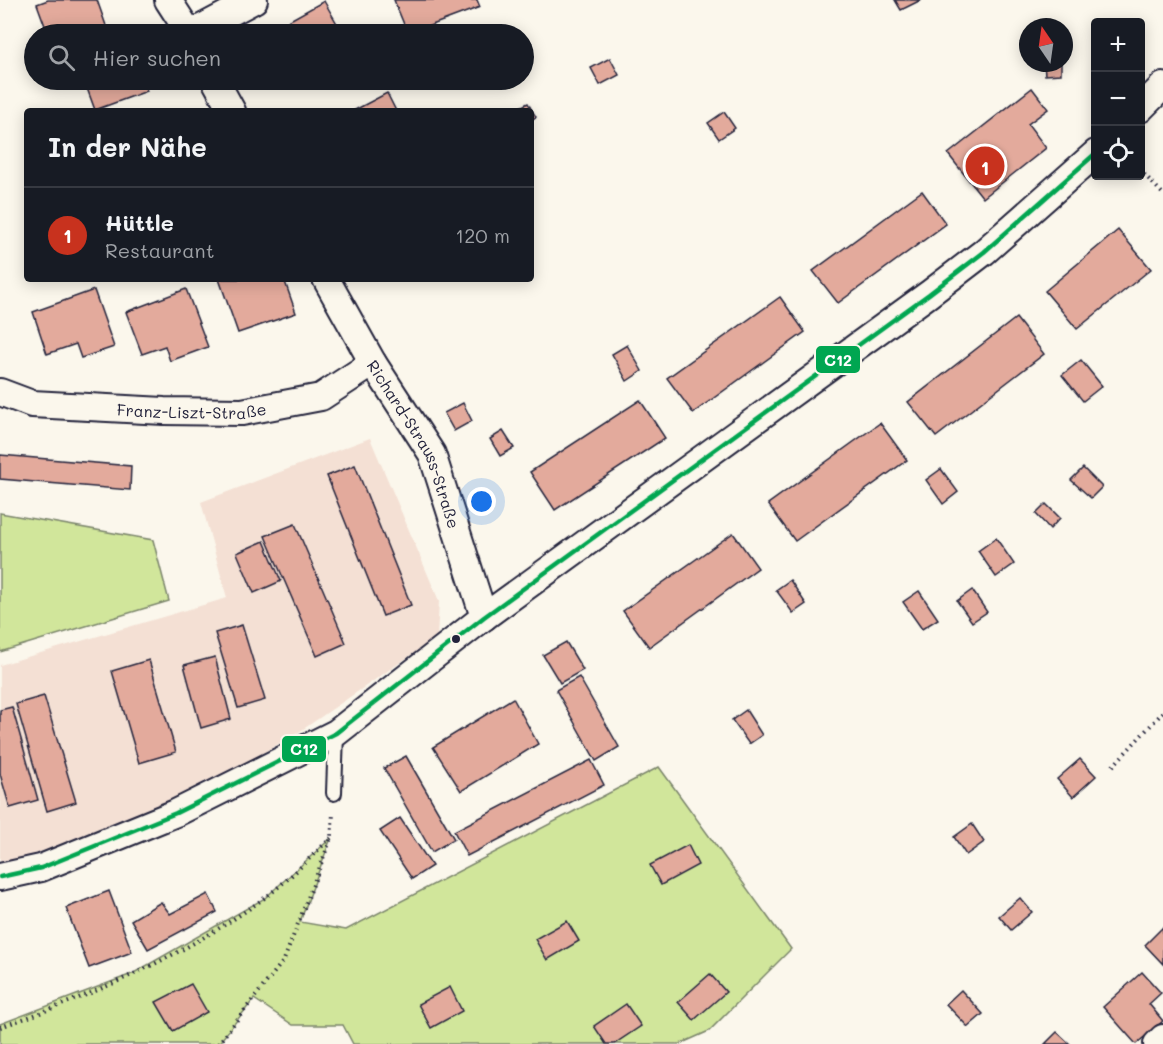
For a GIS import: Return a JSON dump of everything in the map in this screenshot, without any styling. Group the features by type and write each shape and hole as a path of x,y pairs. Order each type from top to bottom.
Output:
{"street":[{"path":"168,0 184,24"},
{"path":"209,24 254,0"},
{"path":"1145,104 1163,86"},
{"path":"220,90 230,108"},
{"path":"0,877 41,868 176,813 336,733 484,617 939,287 984,252 1091,157"},
{"name":"Richard-Strauss-Straße","path":"328,282 373,363 432,454 484,617"},
{"name":"Franz-Liszt-Straße","path":"0,392 32,404 164,411 242,412 321,397 373,363"},
{"path":"1156,1044 1163,1038"}],"lane":[{"path":"334,793 336,733"}],"path":[{"path":"1145,175 1163,194"},
{"path":"1113,766 1163,712"},
{"path":"218,1044 284,960 331,838 334,793"},
{"path":"0,1027 45,1012 110,984 205,938 265,898 331,838"}],"shaded area":[{"path":"370,438 439,601 437,637 299,732 172,806 35,859 0,867 0,665 227,598 201,502"}],"green space":[{"path":"0,513 153,540 169,601 0,652"},
{"path":"659,767 791,949 709,1031 680,1044 353,1044 343,1025 293,1025 254,999 218,1044 0,1044 0,1024 132,974 265,898 331,838 300,922 346,930"}],"building":[{"path":"48,0 97,0 105,24 44,24 37,4"},
{"path":"394,0 477,0 480,7 435,24 404,24"},
{"path":"895,0 921,0 901,10"},
{"path":"324,1 337,24 283,24"},
{"path":"610,58 619,75 600,85 591,68"},
{"path":"1045,72 1061,72 1061,74 1045,75"},
{"path":"1032,88 1048,109 1028,124 1046,148 983,198 948,154"},
{"path":"88,90 147,91 100,108 94,108"},
{"path":"387,93 394,108 359,108"},
{"path":"528,103 531,108 518,108"},
{"path":"724,112 735,128 719,139 708,123"},
{"path":"922,191 946,224 838,303 813,271"},
{"path":"1118,230 1151,269 1077,329 1045,291"},
{"path":"220,282 285,282 296,313 238,333"},
{"path":"186,289 208,347 170,361 165,346 142,354 126,312"},
{"path":"94,290 114,347 81,358 76,344 47,354 33,312"},
{"path":"780,297 805,332 693,413 667,378"},
{"path":"1016,318 1044,354 936,437 908,402"},
{"path":"627,345 642,371 627,381 612,354"},
{"path":"1081,360 1102,386 1083,401 1062,375"},
{"path":"640,400 665,438 555,510 530,472"},
{"path":"463,403 472,421 454,431 444,413"},
{"path":"880,423 907,460 795,541 768,504"},
{"path":"503,431 514,448 500,456 490,439"},
{"path":"0,455 131,466 130,490 0,479"},
{"path":"355,465 411,605 383,616 327,476"},
{"path":"1083,468 1102,487 1091,498 1071,480"},
{"path":"941,469 958,492 943,504 926,480"},
{"path":"1046,504 1060,518 1050,529 1036,514"},
{"path":"295,524 346,643 317,656 265,536"},
{"path":"733,533 758,568 649,647 623,611"},
{"path":"996,538 1014,564 996,577 978,551"},
{"path":"264,541 281,581 254,593 237,553"},
{"path":"790,580 806,604 793,613 776,590"},
{"path":"972,590 987,612 972,622 957,601"},
{"path":"919,591 938,619 922,629 903,602"},
{"path":"242,625 265,700 238,708 215,633"},
{"path":"566,642 583,670 560,683 543,655"},
{"path":"215,657 231,719 201,728 184,665"},
{"path":"149,660 176,752 139,763 112,671"},
{"path":"579,677 619,747 596,761 556,690"},
{"path":"44,696 76,802 47,811 16,704"},
{"path":"513,698 538,744 461,791 433,747"},
{"path":"12,707 38,800 10,808 0,774 0,710"},
{"path":"746,710 762,735 749,744 732,720"},
{"path":"406,756 454,839 432,852 384,768"},
{"path":"1080,759 1096,776 1073,797 1057,779"},
{"path":"591,760 604,785 467,856 454,831"},
{"path":"400,818 432,866 412,879 380,831"},
{"path":"972,824 984,842 966,855 954,837"},
{"path":"688,845 698,865 661,885 650,865"},
{"path":"109,891 132,952 89,968 66,908"},
{"path":"208,894 217,912 148,949 131,920 161,902 170,914"},
{"path":"1020,898 1032,912 1011,930 999,916"},
{"path":"567,921 579,941 547,960 535,939"},
{"path":"1163,927 1163,964 1145,945"},
{"path":"1142,972 1161,993 1149,1004 1163,1021 1136,1044 1103,1007"},
{"path":"710,974 726,992 694,1020 678,1002"},
{"path":"191,984 207,1012 173,1031 156,1002"},
{"path":"450,987 462,1011 431,1028 418,1004"},
{"path":"961,990 983,1014 968,1027 946,1004"},
{"path":"626,1004 641,1026 614,1044 606,1044 594,1026"},
{"path":"1057,1032 1070,1044 1045,1044"}],"transit line":[{"name":"C12","path":"0,877 41,868 176,813 336,733 484,617 929,294 984,252 1091,157"}],"place":[{"name":"Hüttle","path":"985,166"}]}
